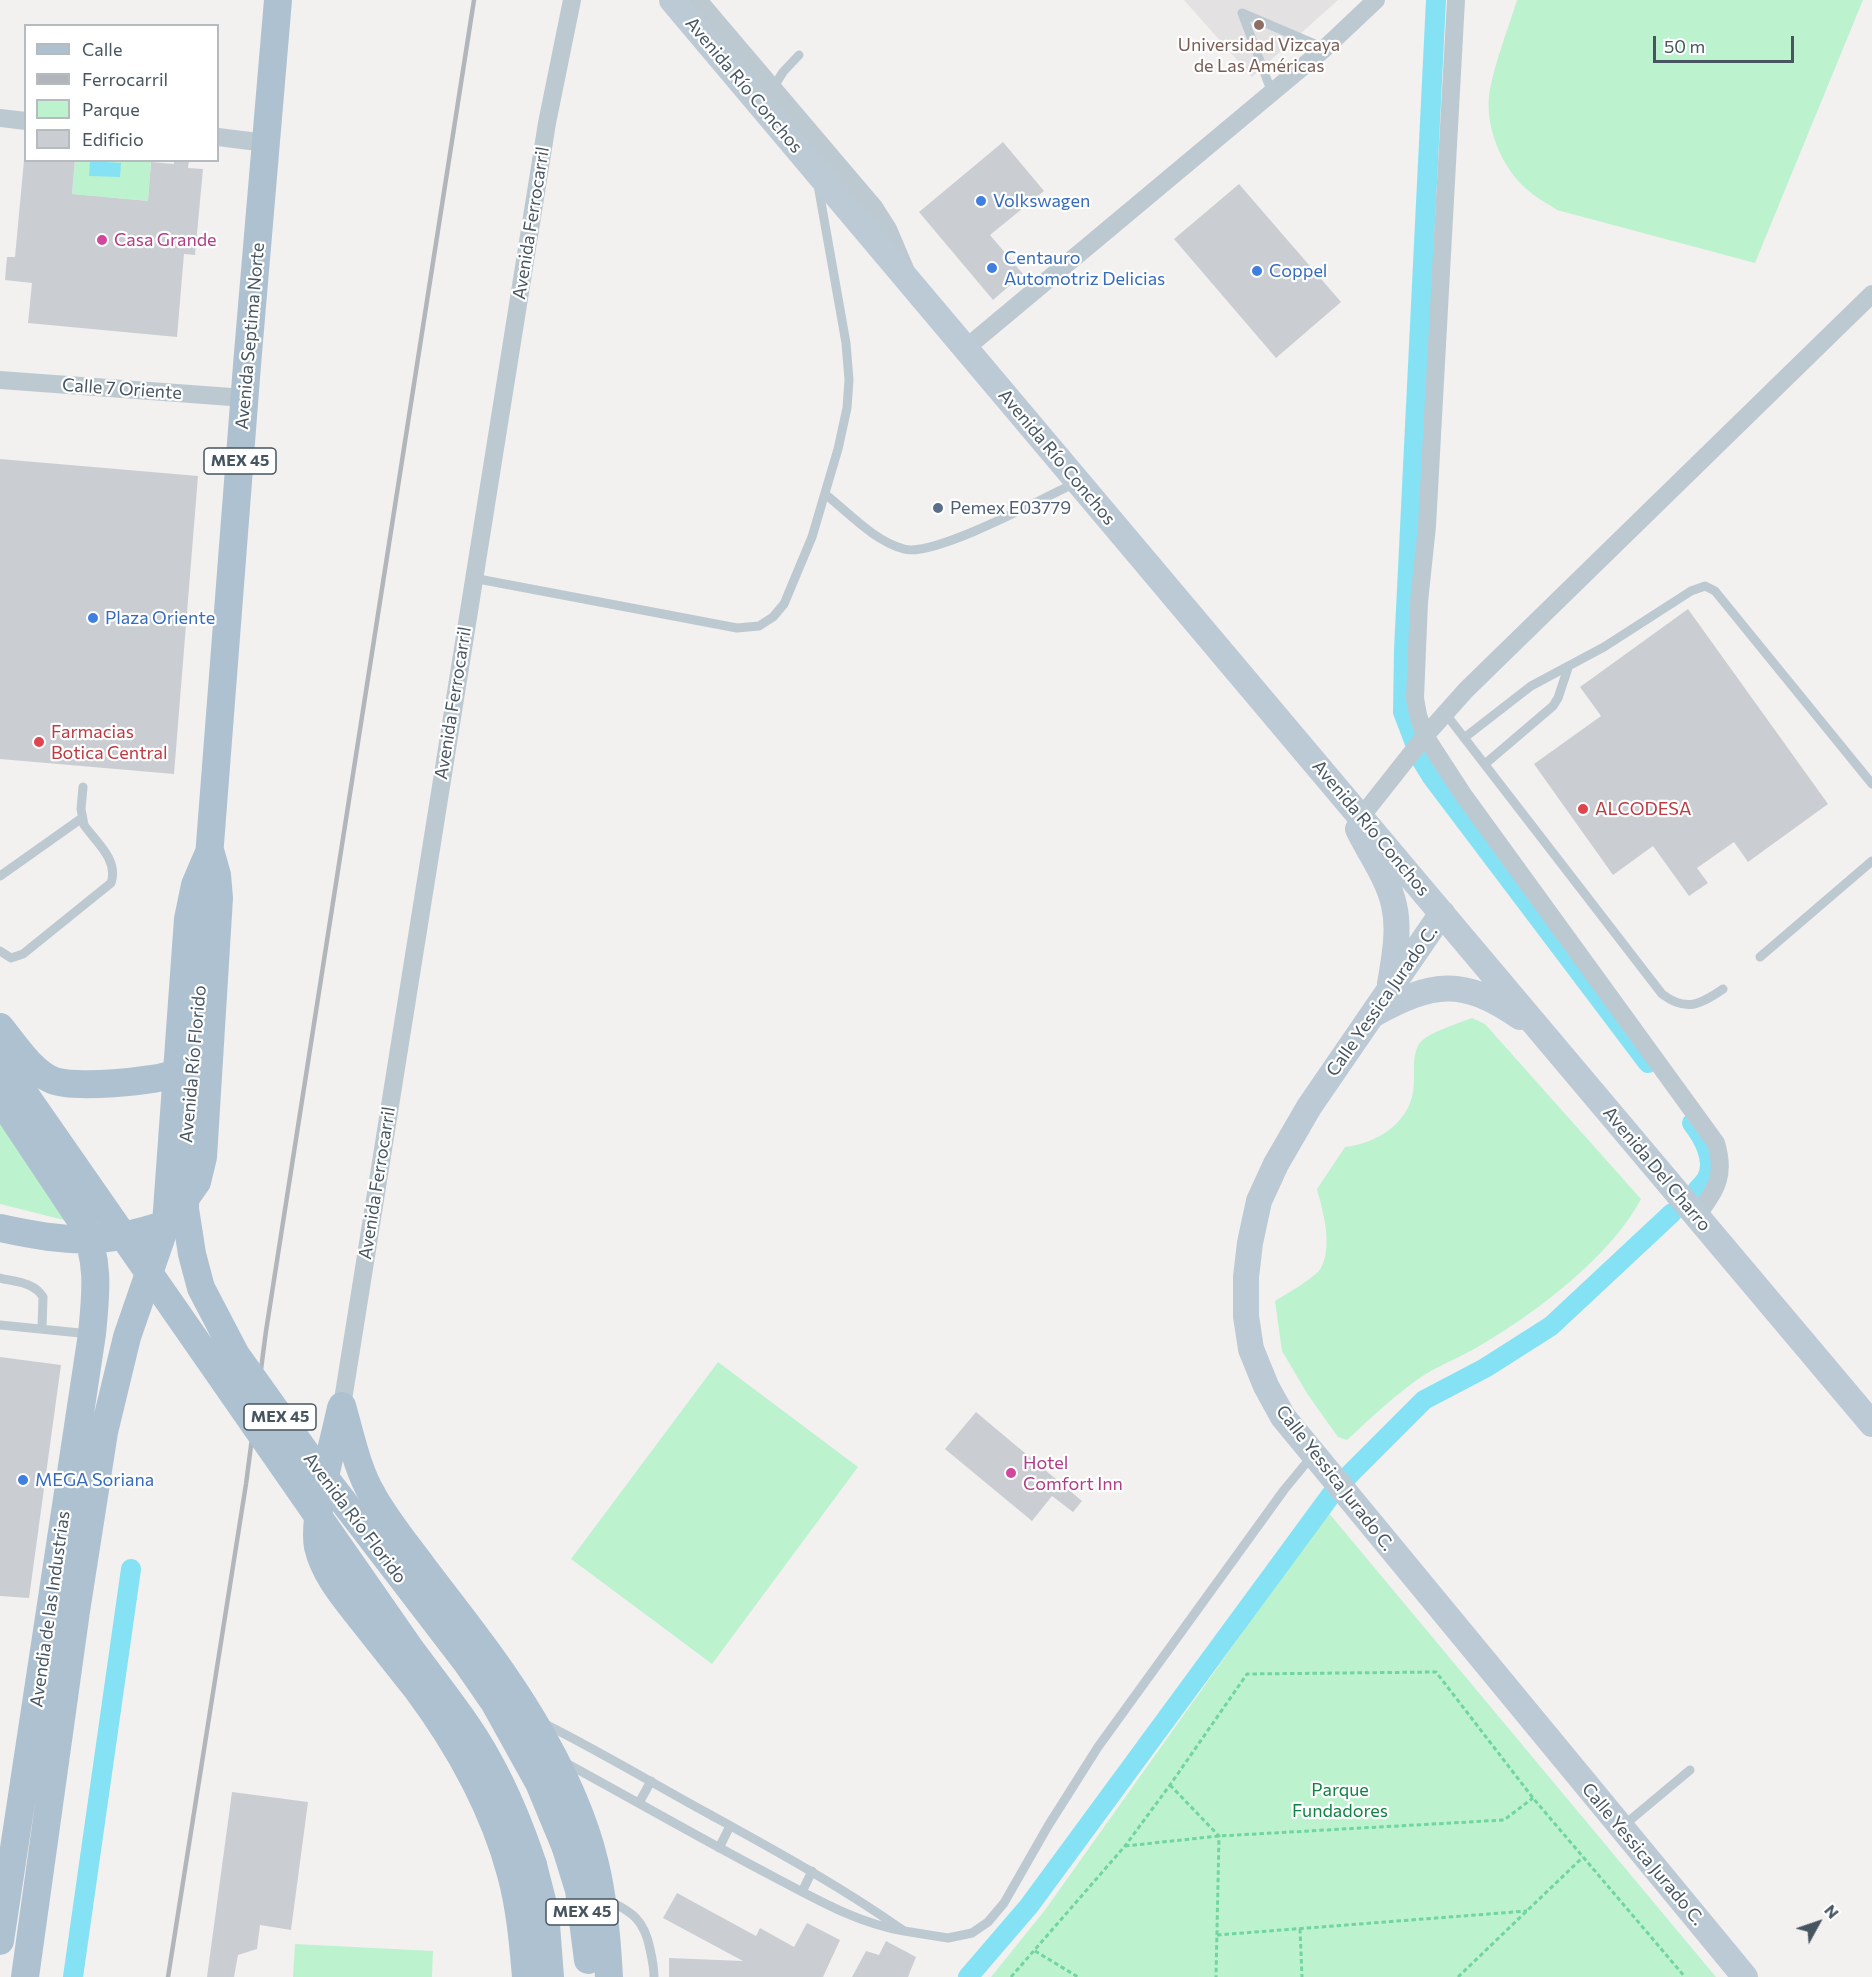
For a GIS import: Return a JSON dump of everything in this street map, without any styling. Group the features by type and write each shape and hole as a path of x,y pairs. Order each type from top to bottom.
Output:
{"main road":[{"name":"Avenida Septima Norte","path":"204,923 278,0"},
{"name":"Avenida Río Conchos","path":"672,0 1442,913"},
{"path":"1343,796 1390,892 1394,906 1396,941 1389,991"},
{"path":"166,1224 191,900 201,868 210,850"},
{"path":"0,1228 43,1237 91,1241 127,1236 166,1224 193,1190 203,1157 219,898 217,875 210,850"},
{"name":"Avenida Del Charro","path":"1442,913 1872,1424"},
{"name":"Calle Yessica Jurado C.","path":"1442,913 1309,1107 1276,1164 1259,1202 1250,1243 1246,1277 1246,1316 1251,1349 1266,1386 1283,1417 1745,1977"},
{"name":"Avenida Río Florido","path":"204,923 186,1150 185,1209 192,1254 201,1288 236,1355 313,1463 467,1663 513,1734 539,1784 566,1848 579,1890 588,1946 589,1977"},
{"path":"1371,1016 1400,1000 1422,992 1456,988 1484,996 1501,1004 1539,1030"},
{"path":"0,1027 30,1062 53,1081 67,1084 124,1083 157,1079 176,1073"},
{"name":"MEX 45","path":"0,1061 13,1097"},
{"name":"Avenida Río Florido","path":"13,1097 466,1725 488,1759 520,1826 533,1865 545,1912 550,1977"},
{"name":"Avendia de las Industrias","path":"0,1941 92,1334 97,1275 91,1241 13,1097"},
{"name":"Avendia de las Industrias","path":"25,1977 76,1611 104,1432 118,1367 166,1224"},
{"path":"342,1406 360,1471 373,1497 531,1717 567,1784 582,1820 595,1864 601,1897 609,1977"},
{"path":"342,1406 321,1498 317,1537 321,1557 328,1574 342,1594 417,1690 445,1731 472,1778 494,1825 510,1873 521,1924 526,1977"},
{"path":"342,1594 341,1559 347,1538 354,1532 370,1528 397,1533"}],"street":[{"name":"Avenida Ferrocarril","path":"342,1406 547,123 572,0"},
{"path":"698,0 874,207 888,229 910,282"},
{"path":"966,348 1324,49 1376,0"},
{"path":"1456,0 1427,526 1414,678 1418,715 1425,737 1462,793 1716,1143 1721,1170 1719,1181 1697,1216"},
{"path":"0,118 24,121"},
{"path":"219,137 266,144"},
{"path":"1361,817 1445,713 1502,654 1872,294"},
{"name":"Calle 7 Oriente","path":"0,380 245,398"}],"lane":[{"path":"1272,93 1242,13 1324,49"},
{"path":"773,88 789,64 799,55"},
{"path":"473,578 736,628 759,626 772,617 784,604 812,537 838,449 847,408 849,380 846,343 815,170"},
{"path":"825,494 880,538 907,550 917,551 968,534 1078,482"},
{"path":"1464,738 1524,691 1545,678 1568,668 1691,591 1699,587 1710,587 1872,784"},
{"path":"1485,764 1553,706 1568,668"},
{"path":"1445,713 1662,994 1674,1003 1684,1005 1699,1003 1723,989"},
{"path":"0,951 11,958 23,954 111,883 113,876 110,861 82,818 83,787"},
{"path":"0,876 82,818"},
{"path":"1760,957 1872,861"},
{"path":"0,1278 29,1285 41,1293 43,1297 42,1329"},
{"path":"0,1325 92,1334"},
{"path":"552,1755 719,1848 845,1914 878,1926 948,1938 972,1933 988,1922 1004,1903 1048,1826 1098,1747 1284,1490 1314,1454"},
{"path":"531,1717 812,1871 856,1897 904,1931"},
{"path":"1621,1827 1690,1770"},
{"path":"639,1803 651,1782"},
{"path":"719,1848 730,1826"},
{"path":"802,1892 812,1871"},
{"path":"601,1897 628,1910 643,1926 648,1935 654,1977"}],"path":[{"path":"1011,1977 1125,1846 1247,1674 1436,1672 1533,1798 1685,1977"},
{"path":"1170,1785 1219,1836 1216,1977"},
{"path":"1125,1846 1219,1836 1504,1820 1533,1798"},
{"path":"1458,1977 1583,1857"},
{"path":"1217,1935 1527,1911"},
{"path":"1300,1929 1302,1977"},
{"path":"1035,1951 1078,1977"}],"shaded area":[{"name":"Universidad Vizcaya de Las Américas","path":"1184,0 1338,0 1252,77"}],"green space":[{"path":"1517,0 1863,0 1755,263 1557,210 1533,195 1520,183 1503,159 1492,132 1489,117 1490,89 1495,67"},
{"path":"75,162 151,162 148,201 72,194"},
{"path":"1472,1018 1485,1024 1641,1199 1628,1220 1592,1262 1548,1300 1502,1332 1414,1382 1347,1440 1338,1437 1308,1395 1282,1351 1275,1301 1307,1281 1321,1268 1325,1259 1327,1239 1317,1189 1345,1147 1368,1142 1397,1123 1410,1103 1414,1086 1415,1056 1419,1044 1434,1033"},
{"path":"0,1115 72,1222 0,1204"},
{"path":"718,1362 858,1467 712,1664 571,1559"},
{"name":"Parque Fundadores","path":"1328,1512 1716,1977 991,1977 1045,1910"},
{"path":"295,1944 433,1951 432,1977 293,1977"}],"water":[{"path":"90,162 121,163 120,177 89,176"}],"building":[{"name":"Volkswagen","path":"1003,142 1044,191 990,235 1023,274 993,300 919,212"},
{"path":"24,160 24,162 75,162 72,194 148,201 151,162 174,164 174,162 189,162 188,168 203,169 195,255 184,254 177,337 28,323 32,283 5,280 7,257 15,257"},
{"name":"Coppel","path":"1239,184 1341,302 1276,358 1174,239"},
{"name":"Plaza Oriente","path":"0,459 198,476 174,774 0,759"},
{"name":"ALCODESA","path":"1688,609 1828,804 1748,862 1734,842 1697,868 1708,883 1689,896 1653,846 1613,875 1534,764 1601,716 1580,687"},
{"name":"MEGA Soriana","path":"0,1357 61,1365 29,1598 0,1596"},
{"name":"Hotel Comfort Inn","path":"976,1412 1082,1501 1073,1512 1052,1496 1032,1521 945,1449"},
{"path":"232,1792 308,1802 291,1930 260,1925 257,1949 238,1955 234,1977 207,1977"},
{"path":"677,1893 756,1936 760,1928 794,1947 807,1923 840,1940 823,1977 669,1977 669,1958 743,1961 663,1918"},
{"path":"886,1941 916,1957 908,1977 852,1977 866,1951 879,1955"}],"waterway":[{"path":"1436,0 1404,650 1403,712 1421,759 1432,777 1648,1063"},
{"path":"1692,1123 1704,1142 1710,1164 1707,1178 1697,1190"},
{"path":"968,1977 1029,1906 1331,1495 1350,1474 1424,1400 1485,1368 1551,1326 1672,1213"},
{"path":"73,1977 131,1569"}],"railway":[{"path":"168,1977 246,1484 266,1331 474,0"}],"place":[{"name":"Universidad Vizcaya de Las Américas","path":"1259,25"},
{"name":"Volkswagen","path":"981,201"},
{"name":"Casa Grande","path":"102,240"},
{"name":"Centauro Automotriz Delicias","path":"992,268"},
{"name":"Coppel","path":"1257,271"},
{"name":"Pemex E03779","path":"938,508"},
{"name":"Plaza Oriente","path":"93,618"},
{"name":"Farmacias Botica Central","path":"39,742"},
{"name":"ALCODESA","path":"1583,809"},
{"name":"Hotel Comfort Inn","path":"1011,1473"},
{"name":"MEGA Soriana","path":"23,1480"}]}
